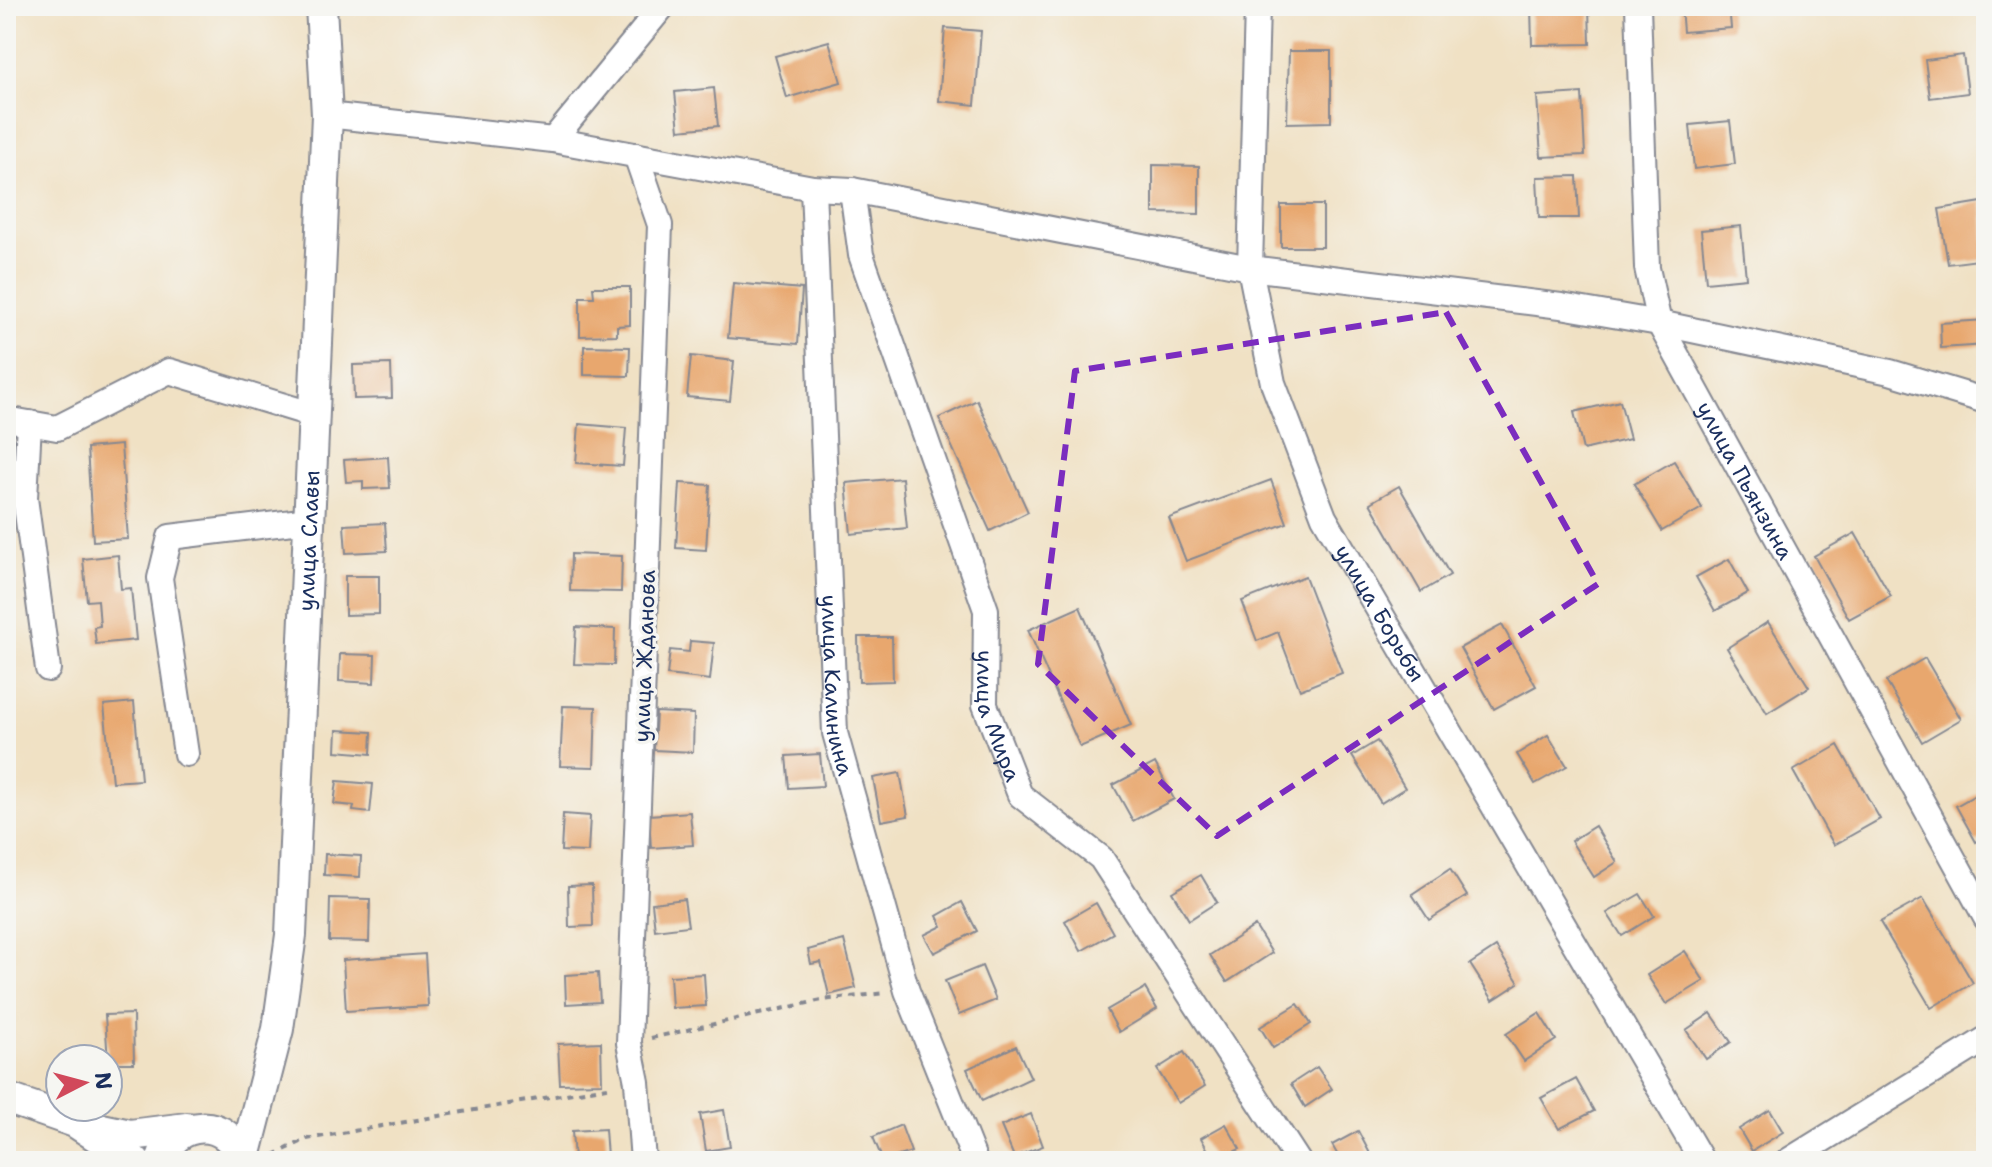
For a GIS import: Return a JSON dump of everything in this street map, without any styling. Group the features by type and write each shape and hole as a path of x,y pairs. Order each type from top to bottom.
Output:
{"main road":[{"name":"улица Славы","path":"252,1159 291,935 327,115 321,6"},
{"path":"161,1161 174,1136 241,1111 268,1075"},
{"path":"6,1098 44,1111"},
{"path":"77,1123 134,1161"},
{"path":"79,1123 130,1135 190,1128 217,1129 252,1159"}],"street":[{"path":"553,140 663,6"},
{"name":"улица Борьбы","path":"1257,6 1250,268 1273,383 1324,517 1702,1161"},
{"name":"улица Пьянзина","path":"1638,6 1647,268 1659,323 1986,918"},
{"path":"327,115 553,140 813,188 852,190 1250,268 1561,306 1659,323 1890,372 1986,401"},
{"name":"улица Жданова","path":"636,155 660,225 629,1043 637,1082 643,1161"},
{"name":"улица Калинина","path":"813,188 835,733 907,991 975,1161"},
{"name":"улица Мира","path":"852,190 861,255 986,610 985,705 1020,795 1101,858 1298,1161"},
{"path":"48,669 17,421 57,428 169,371 314,415"},
{"path":"186,754 160,578 170,537 309,520"},
{"path":"1788,1161 1986,1039"}],"path":[{"path":"629,1043 822,1000 907,991"},
{"path":"252,1159 307,1139 637,1082"}],"highlighted area":[{"path":"1446,312 1598,584 1217,836 1038,664 1075,371"}],"building":[{"path":"1531,6 1589,6 1590,44 1532,45"},
{"path":"1681,6 1729,6 1731,28 1683,32"},
{"path":"945,28 981,31 975,105 939,101"},
{"path":"829,41 841,82 787,98 775,56"},
{"path":"1289,51 1331,51 1331,122 1287,123"},
{"path":"1963,55 1968,93 1930,98 1925,60"},
{"path":"714,88 718,126 679,130 675,92"},
{"path":"1582,93 1585,155 1541,157 1537,96"},
{"path":"1730,121 1735,164 1694,169 1690,125"},
{"path":"1153,165 1199,166 1199,214 1153,213"},
{"path":"1577,176 1579,218 1539,218 1537,177"},
{"path":"1982,202 1986,259 1948,264 1939,209"},
{"path":"1281,205 1323,205 1323,247 1281,247"},
{"path":"1741,226 1746,278 1706,282 1701,230"},
{"path":"733,283 802,289 798,344 728,338"},
{"path":"593,287 630,287 630,325 617,326 617,335 580,336 580,297 594,297"},
{"path":"1986,320 1986,345 1941,348 1940,323"},
{"path":"584,346 630,347 629,376 584,375"},
{"path":"691,356 734,361 730,401 687,397"},
{"path":"391,364 392,398 354,399 353,365"},
{"path":"977,400 1028,512 990,531 939,418"},
{"path":"1620,401 1630,439 1583,450 1574,412"},
{"path":"579,424 626,428 623,466 576,463"},
{"path":"121,445 128,539 93,541 87,448"},
{"path":"388,457 390,488 363,489 363,481 346,482 344,460"},
{"path":"1674,461 1702,508 1662,531 1634,484"},
{"path":"902,478 907,528 851,534 846,483"},
{"path":"1271,480 1287,523 1186,561 1169,518"},
{"path":"680,483 710,485 706,550 676,548"},
{"path":"1399,486 1450,575 1421,592 1370,503"},
{"path":"385,523 387,551 346,553 344,525"},
{"path":"1855,533 1891,596 1849,619 1814,556"},
{"path":"571,554 622,556 621,592 570,591"},
{"path":"118,555 121,589 131,588 136,640 96,644 94,627 100,626 98,600 87,601 83,559"},
{"path":"1729,559 1748,593 1715,611 1696,577"},
{"path":"345,576 379,576 379,614 345,615"},
{"path":"1305,576 1342,673 1300,690 1278,632 1257,641 1242,601"},
{"path":"1080,607 1131,725 1080,747 1028,630"},
{"path":"1768,622 1809,687 1767,713 1727,648"},
{"path":"1502,625 1536,686 1494,709 1460,648"},
{"path":"576,627 615,629 614,665 574,664"},
{"path":"858,637 892,637 893,681 859,682"},
{"path":"690,641 714,643 710,680 667,675 670,650 689,652"},
{"path":"340,654 375,655 374,683 339,681"},
{"path":"1925,658 1961,719 1922,742 1886,681"},
{"path":"134,702 141,780 112,782 104,705"},
{"path":"563,706 596,707 594,767 560,766"},
{"path":"656,712 694,714 693,752 654,750"},
{"path":"337,730 372,732 371,754 336,751"},
{"path":"1548,735 1567,766 1535,784 1517,754"},
{"path":"1377,741 1405,788 1381,803 1352,756"},
{"path":"1838,745 1880,819 1834,845 1793,771"},
{"path":"820,754 823,786 789,788 786,756"},
{"path":"1155,763 1174,799 1133,821 1113,785"},
{"path":"900,773 908,816 881,821 873,778"},
{"path":"337,781 373,784 370,813 353,811 354,806 334,804"},
{"path":"1986,789 1986,836 1976,842 1956,806"},
{"path":"690,812 693,845 651,848 649,815"},
{"path":"563,814 590,816 588,852 561,851"},
{"path":"1595,826 1617,862 1594,877 1571,841"},
{"path":"325,854 361,856 360,877 324,875"},
{"path":"1450,869 1467,896 1429,920 1412,894"},
{"path":"1201,875 1217,902 1189,920 1172,892"},
{"path":"592,885 593,926 569,927 568,886"},
{"path":"1640,894 1654,916 1622,936 1607,913"},
{"path":"330,898 370,899 369,942 329,941"},
{"path":"1923,898 1973,983 1931,1008 1880,922"},
{"path":"684,899 688,926 655,930 652,903"},
{"path":"962,902 977,931 934,953 924,935 942,926 937,916"},
{"path":"1096,903 1113,933 1081,951 1065,921"},
{"path":"1255,926 1272,953 1227,982 1210,955"},
{"path":"844,940 856,988 829,995 821,962 811,964 808,950"},
{"path":"1496,947 1519,983 1493,1000 1470,964"},
{"path":"1685,951 1704,981 1666,1004 1647,975"},
{"path":"425,954 428,1006 346,1011 343,960"},
{"path":"982,966 996,1000 959,1015 945,981"},
{"path":"598,973 600,1002 566,1004 565,975"},
{"path":"704,974 706,1006 672,1008 670,976"},
{"path":"1145,988 1157,1009 1119,1032 1107,1010"},
{"path":"1298,1004 1311,1024 1273,1048 1260,1027"},
{"path":"1539,1013 1556,1040 1524,1061 1506,1034"},
{"path":"1711,1013 1731,1042 1706,1059 1686,1030"},
{"path":"133,1014 134,1063 124,1063 124,1043 107,1043 105,1015"},
{"path":"601,1042 602,1083 560,1084 558,1044"},
{"path":"1016,1046 1031,1078 982,1101 967,1069"},
{"path":"1184,1052 1205,1086 1178,1103 1157,1069"},
{"path":"1317,1067 1332,1089 1305,1107 1291,1084"},
{"path":"1576,1079 1594,1111 1559,1129 1541,1098"},
{"path":"1986,1101 1986,1122 1977,1107"},
{"path":"724,1110 730,1147 706,1151 700,1114"},
{"path":"1770,1110 1783,1132 1752,1151 1739,1129"},
{"path":"1031,1114 1043,1146 1014,1157 1001,1126"},
{"path":"1226,1124 1240,1149 1214,1161 1201,1138"},
{"path":"901,1125 911,1152 883,1161 873,1137"},
{"path":"605,1129 607,1157 574,1159 572,1131"},
{"path":"1358,1131 1374,1161 1341,1161 1332,1145"}]}
